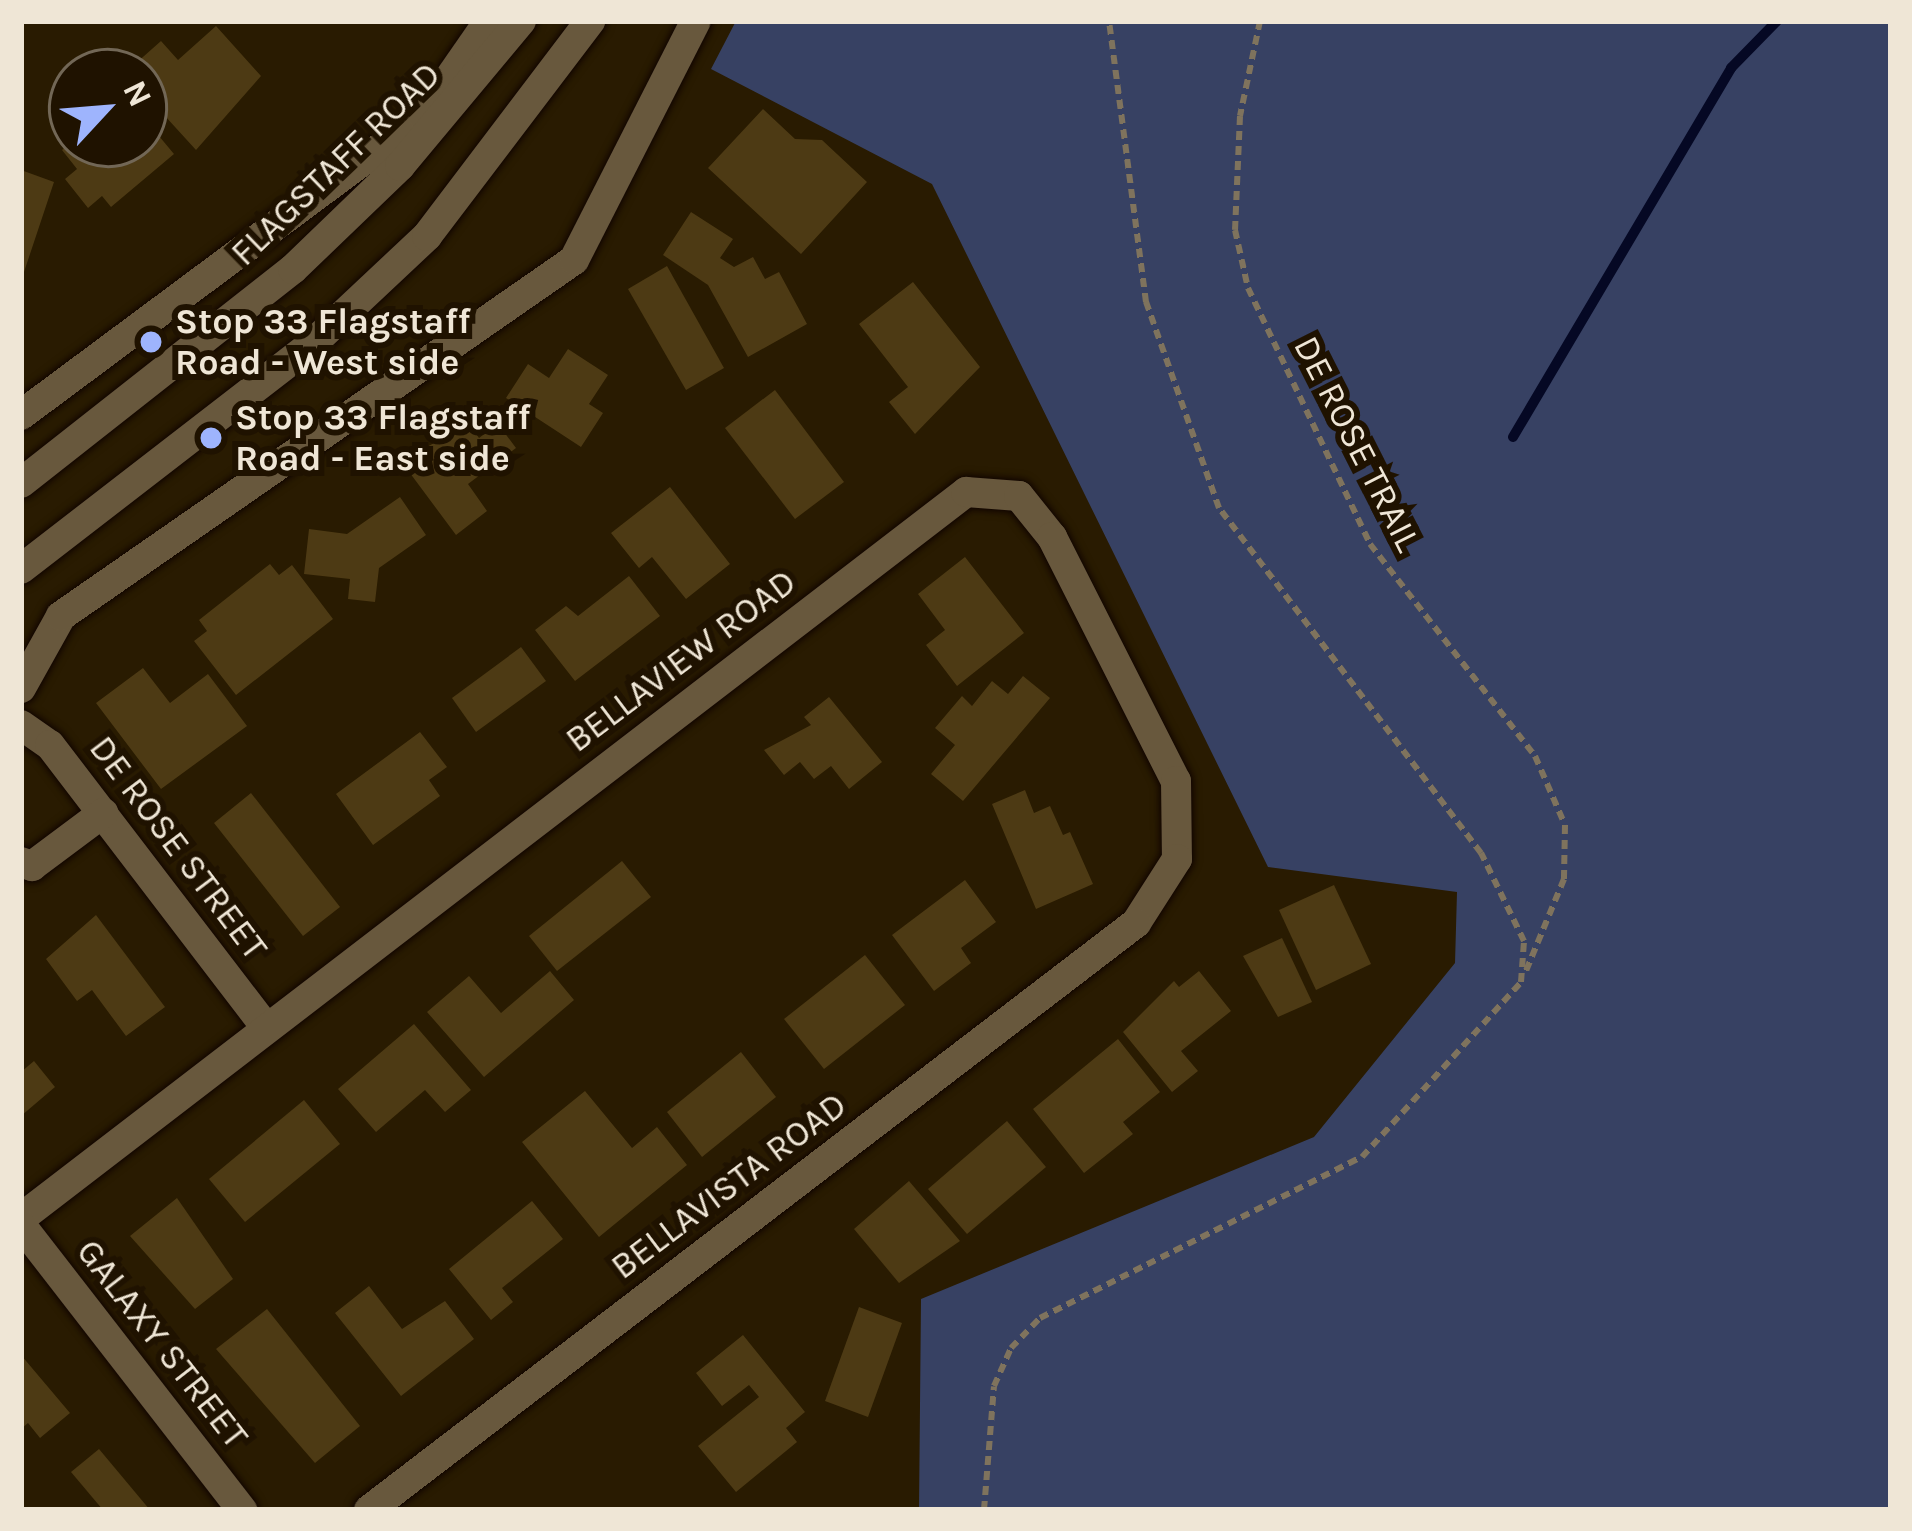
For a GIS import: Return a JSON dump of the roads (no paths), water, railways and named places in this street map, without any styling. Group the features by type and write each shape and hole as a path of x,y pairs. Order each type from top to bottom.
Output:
{"street":[{"path":"21,415 423,116 489,21"},
{"name":"FLAGSTAFF ROAD","path":"21,483 293,268 400,166 520,21"},
{"path":"21,569 310,346 427,236 590,21"},
{"path":"21,688 62,616 574,260 696,21"},
{"name":"BELLAVIEW ROAD","path":"21,1222 265,1026 967,492 1019,496 1052,537 1177,782 1177,859 1136,923"},
{"name":"DE ROSE STREET","path":"21,724 50,745 265,1026"},
{"path":"21,862 32,866 103,813"},
{"name":"BELLAVISTA ROAD","path":"369,1510 1136,923"},
{"name":"GALAXY STREET","path":"21,1222 242,1510"}],"waterway":[{"path":"1513,437 1731,68 1777,21"}],"place":[{"name":"Stop 33 Flagstaff Road - West side","path":"151,342"},
{"name":"Stop 33 Flagstaff Road - East side","path":"211,438"}]}
